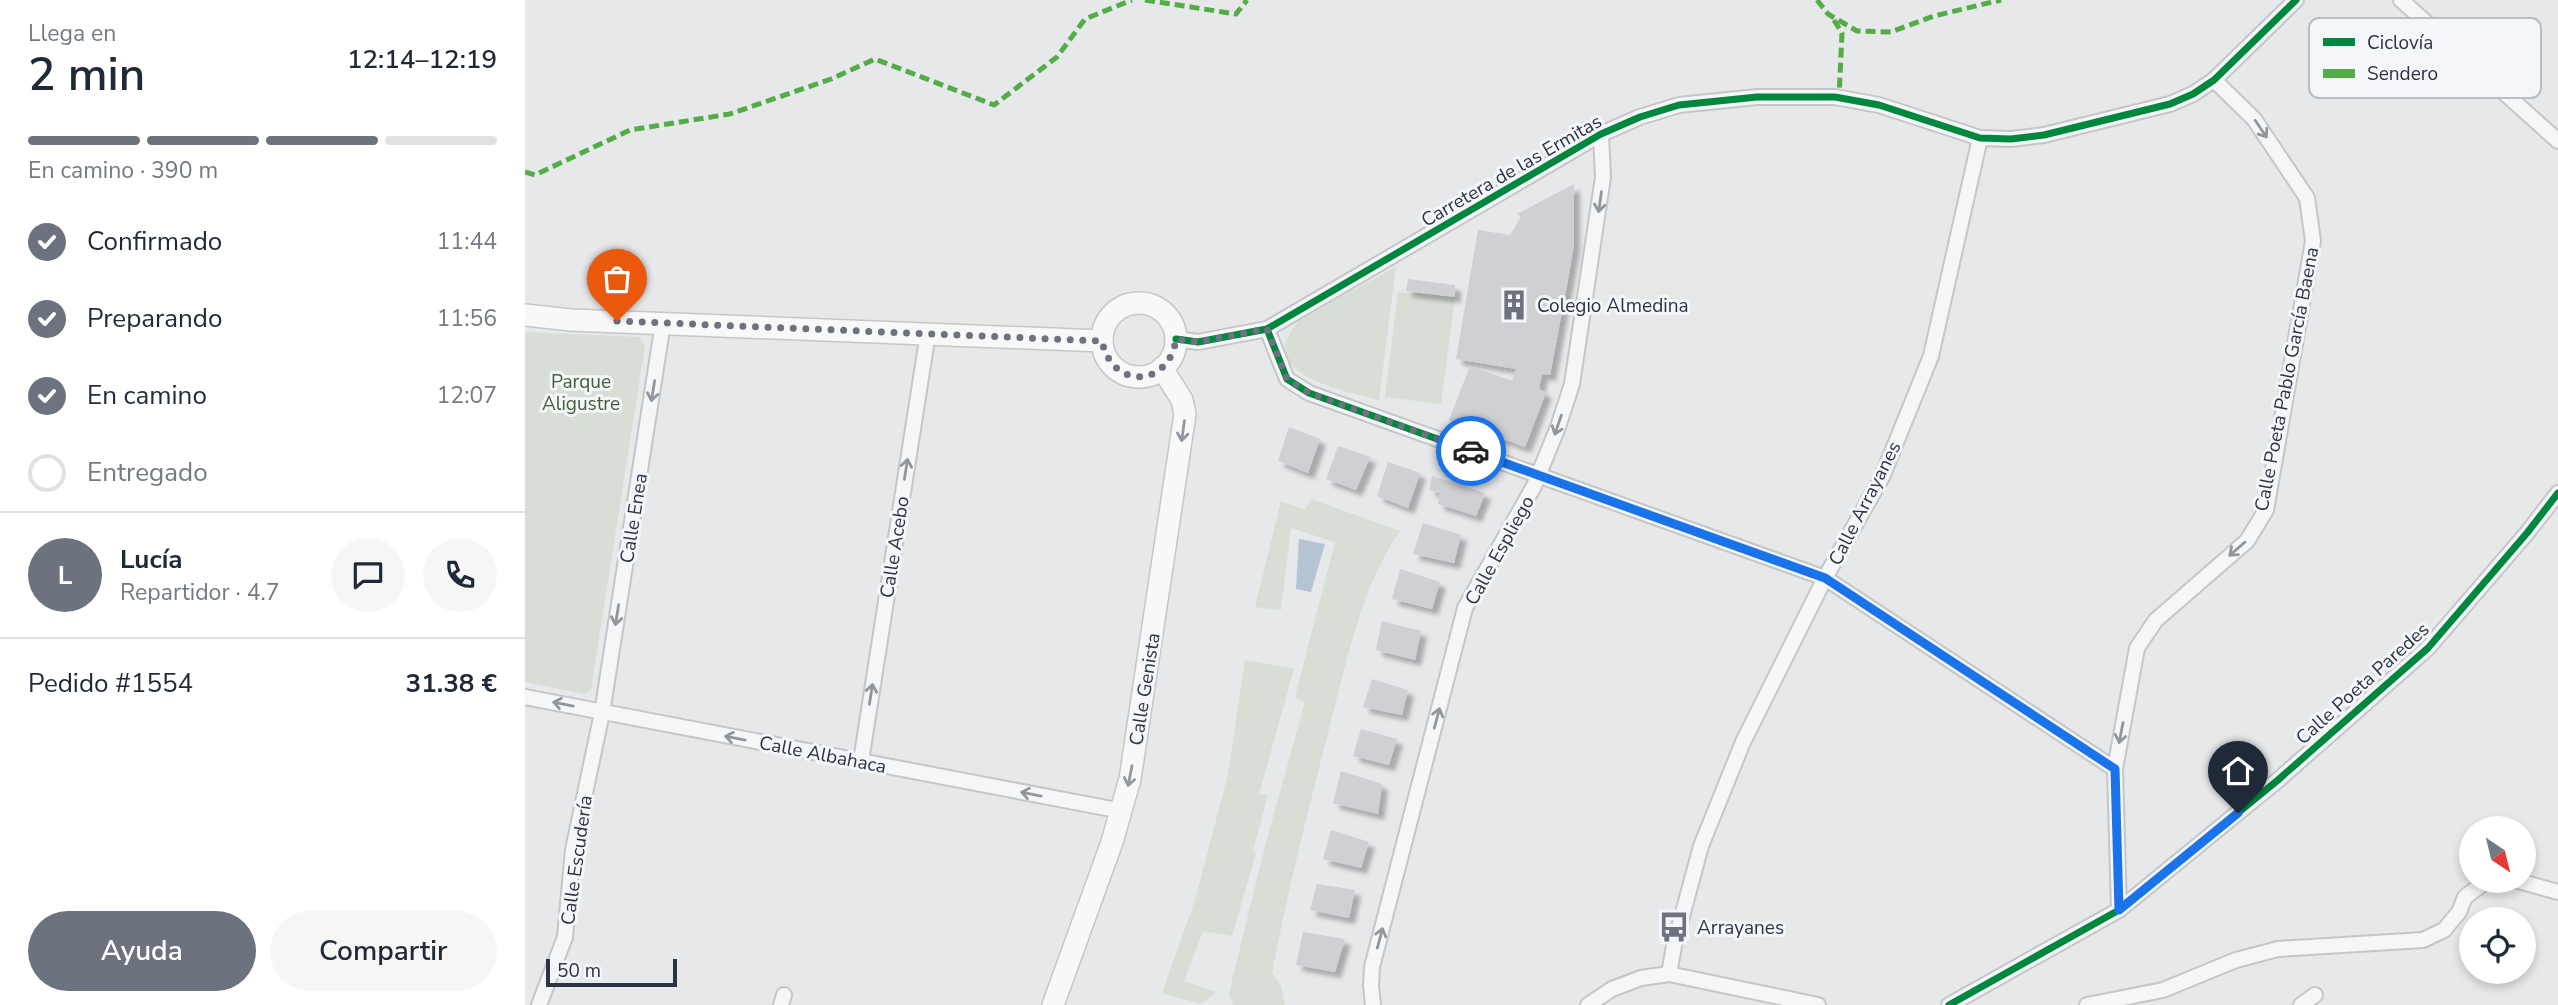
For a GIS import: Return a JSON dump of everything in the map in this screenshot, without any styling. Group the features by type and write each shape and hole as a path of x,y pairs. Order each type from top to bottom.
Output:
{"street":[{"name":"Carretera de las Ermitas","path":"1176,339 1198,342 1267,329 1601,134 1640,117 1679,105 1757,97 1835,97 1879,105 1980,138 2011,139 2044,135 2157,107 2193,94 2214,80 2296,0"},
{"path":"2401,0 2421,18"},
{"name":"Calle Poeta Pablo García Baena","path":"2119,910 2115,769 2137,648 2156,620 2247,541 2266,510 2313,241 2307,198 2254,119 2214,80"},
{"path":"2510,98 2558,141"},
{"name":"Calle Espliego","path":"1373,1005 1372,967 1465,608 1538,476 1558,428 1574,371 1603,177 1601,134"},
{"name":"Calle Arrayanes","path":"1669,974 1701,846 1743,741 1825,578 1882,477 1931,356 1980,138"},
{"path":"1138,303 1150,305 1168,318 1176,339 1170,360 1162,369 1141,377 1119,371 1110,363 1102,341 1109,319 1117,311 1138,303"},
{"path":"525,315 1102,341"},
{"name":"Calle Enea","path":"601,713 663,323"},
{"path":"1267,329 1287,379 1309,393 1825,578 2115,769"},
{"name":"Calle Acebo","path":"861,761 928,333"},
{"name":"Calle Genista","path":"1053,1005 1122,811 1130,779 1185,414 1182,400 1162,369"},
{"name":"Calle Poeta Paredes","path":"1949,1005 2119,910 2278,780 2428,648 2558,493"},
{"name":"Calle Albahaca","path":"525,697 1122,811"},
{"name":"Calle Escudería","path":"539,1005 565,937 573,850 601,713"},
{"path":"2536,886 2558,892"},
{"path":"2087,1005 2163,990 2236,960 2278,949 2423,940 2444,930 2470,893"},
{"path":"1588,1005 1612,989 1641,978 1669,974 1818,1005"},
{"path":"2301,1005 2315,995"}],"green space":[{"path":"1396,267 1379,400 1324,384 1306,376 1293,365 1286,352 1288,336 1303,317"},
{"path":"1398,292 1455,297 1441,404 1385,397"},
{"name":"Parque Aligustre","path":"525,332 640,337 645,346 591,689 585,694 525,682"},
{"path":"1311,499 1400,531 1375,576 1357,625 1299,848 1272,973 1281,986 1285,1005 1233,1005 1229,993 1265,846 1305,702 1295,697 1335,542 1291,528 1281,610 1255,607 1281,501 1305,510"},
{"path":"1245,660 1294,669 1259,794 1268,795 1253,851 1256,853 1232,936 1203,931 1184,981 1216,992 1201,1004 1162,993 1195,900 1228,774"}],"water":[{"path":"1299,539 1325,544 1311,592 1296,589"}],"building":[{"name":"Colegio Almedina","path":"1574,184 1574,245 1567,285 1550,375 1542,374 1539,389 1546,392 1525,447 1449,420 1470,366 1512,381 1516,369 1456,359 1478,230 1510,235 1521,217 1517,214"},
{"path":"1408,279 1455,285 1455,297 1406,291"},
{"path":"1289,427 1320,439 1308,473 1278,461"},
{"path":"1338,446 1370,457 1356,490 1326,479"},
{"path":"1388,462 1420,473 1408,508 1377,496"},
{"path":"1432,476 1485,493 1476,516 1438,504 1440,493 1429,490"},
{"path":"1423,523 1461,535 1454,563 1413,554"},
{"path":"1400,569 1440,582 1432,609 1392,599"},
{"path":"1382,621 1421,631 1415,660 1376,650"},
{"path":"1372,679 1408,690 1402,715 1363,707"},
{"path":"1361,729 1397,739 1389,765 1353,756"},
{"path":"1341,771 1382,784 1378,814 1333,803"},
{"path":"1331,830 1369,842 1361,868 1323,859"},
{"path":"1317,884 1355,890 1349,918 1310,910"},
{"path":"1303,932 1345,939 1335,972 1296,965"}],"marked path":[{"path":"525,172 535,175 630,130 730,114 831,79 875,59 994,105 1057,57 1085,19 1132,0"},
{"path":"1145,0 1236,14 1247,0"},
{"path":"1817,0 1828,14 1857,31 1891,32 1934,16 2001,0"},
{"path":"1834,20 1842,33 1839,98"}],"cycle path":[{"path":"1176,339 1198,342 1267,329 1601,134 1640,117 1679,105 1757,97 1835,97 1879,105 1980,138 2011,139 2044,135 2170,104 2193,94 2214,80 2296,0"},
{"path":"1267,329 1287,379 1309,393 1825,578 2115,769"},
{"path":"1949,1005 2119,910 2278,780 2428,648 2558,493"}],"way so far":[{"path":"617,321 1102,341 1110,363 1119,371 1141,377 1162,369 1170,360 1176,339 1198,342 1267,329 1287,379 1309,393 1471,451"}],"place":[{"name":"Colegio Almedina","path":"1514,305"},
{"name":"Arrayanes","path":"1674,927"}],"route":[{"path":"1471,451 1825,578 2115,769 2119,910 2238,813"}]}
